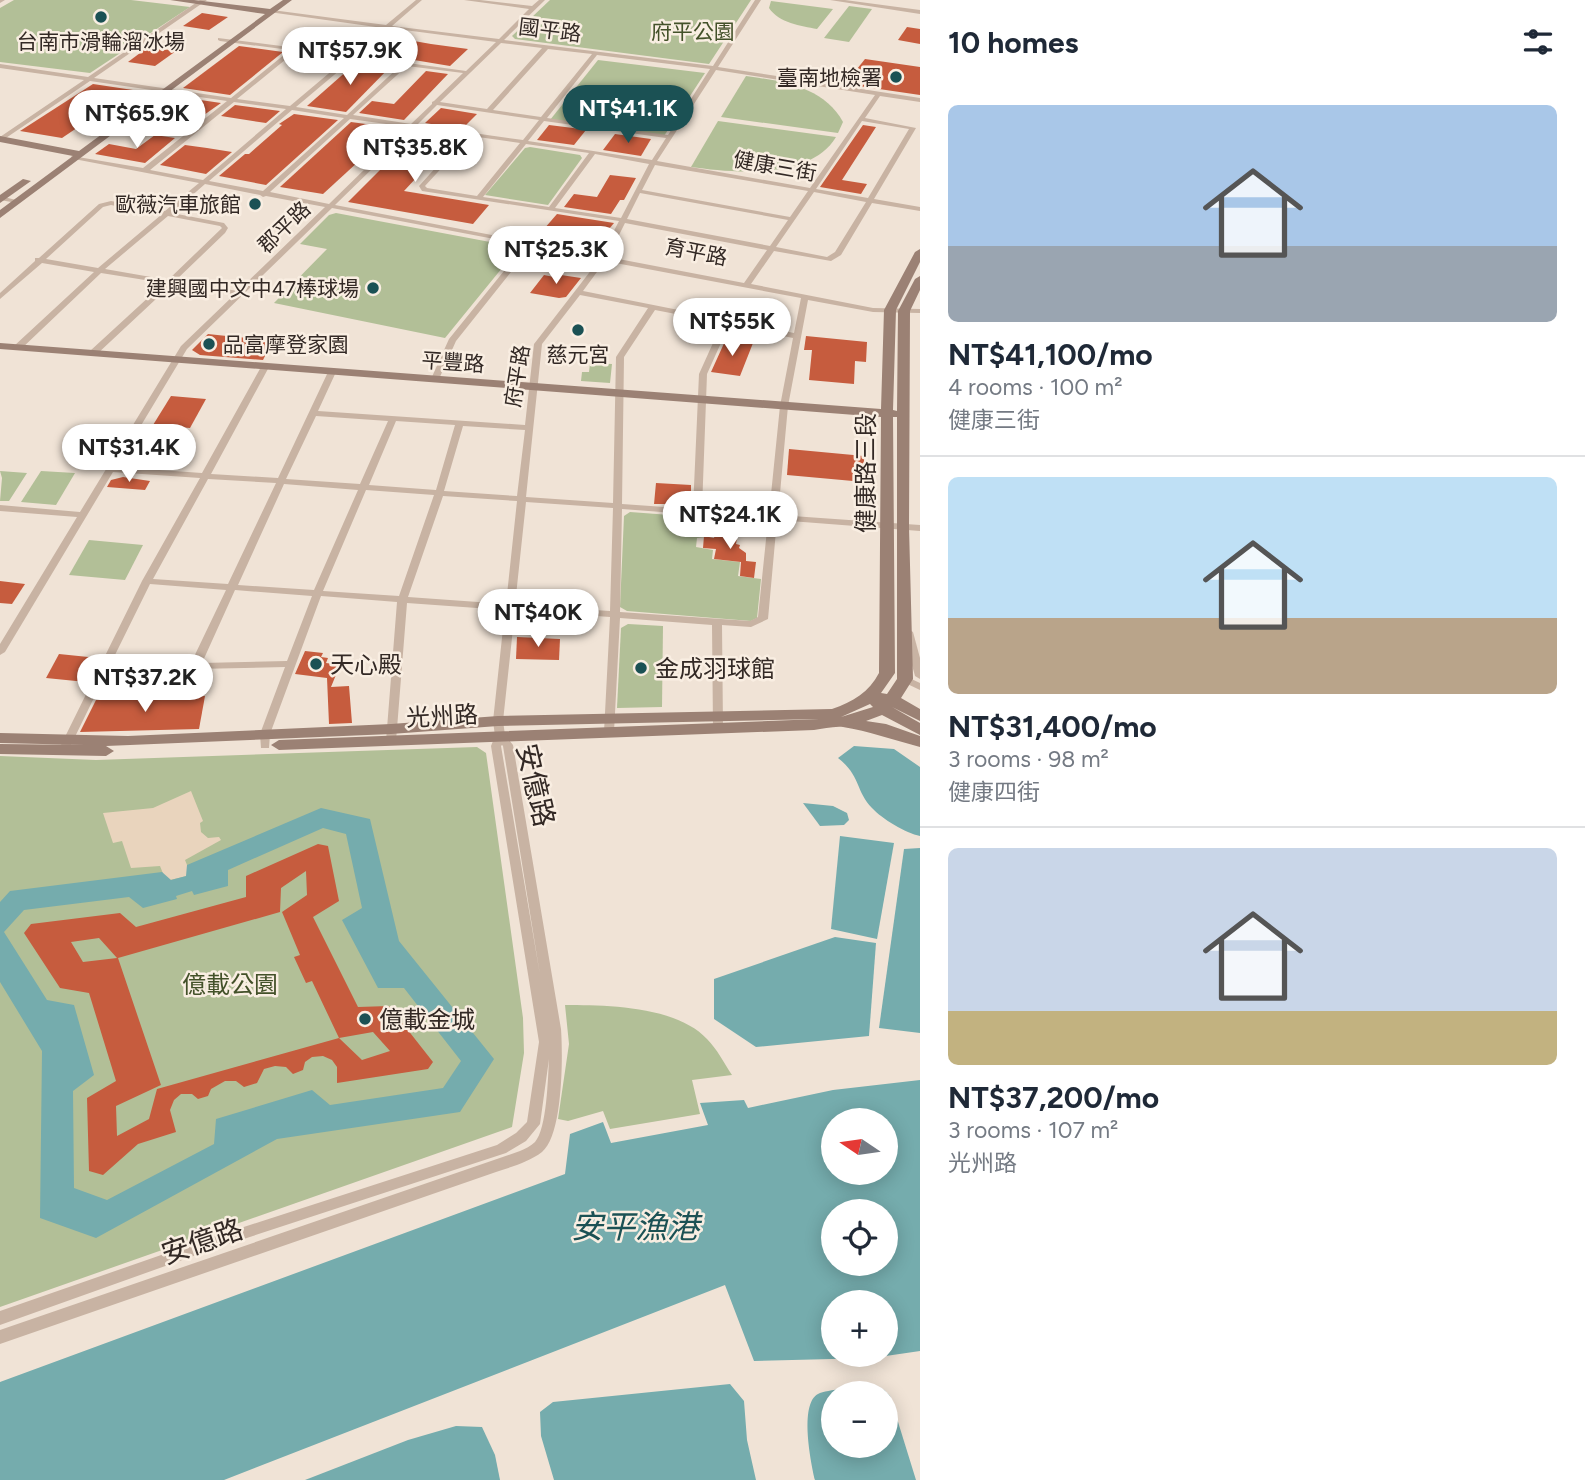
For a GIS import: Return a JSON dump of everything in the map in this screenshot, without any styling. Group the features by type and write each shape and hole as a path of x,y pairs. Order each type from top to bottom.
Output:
{"street":[{"name":"國平路","path":"174,0 202,1 714,68 920,100"},
{"path":"104,123 274,0"},
{"path":"66,155 169,89 288,0"},
{"path":"17,348 100,270 419,0"},
{"path":"467,0 533,8"},
{"name":"郡平路","path":"0,652 184,348 433,103 542,0"},
{"name":"府平路","path":"499,728 538,344 604,257 653,163 758,0"},
{"path":"833,0 920,12"},
{"path":"0,140 202,1"},
{"path":"220,39 465,72"},
{"path":"488,111 546,47"},
{"path":"146,169 295,49"},
{"path":"479,198 596,53"},
{"path":"265,192 406,64"},
{"name":"健康三街","path":"0,66 92,77 593,152 920,209"},
{"path":"747,284 878,94"},
{"path":"433,103 669,137"},
{"path":"470,134 422,186 424,190 623,220 828,259 834,257 871,200 913,128 861,119"},
{"path":"0,215 82,139"},
{"name":"育平路","path":"0,140 66,155 890,310"},
{"path":"551,209 593,152"},
{"path":"1,199 32,176"},
{"path":"638,191 792,219"},
{"path":"1,199 17,201"},
{"path":"0,297 101,205 111,202 222,224 225,228 93,354"},
{"path":"435,379 452,341 530,243"},
{"name":"健康路三段","path":"912,678 895,526 887,414 890,310 920,252"},
{"path":"38,260 240,294"},
{"name":"健康路三段","path":"882,702 889,653 902,415 904,310 920,279"},
{"name":"育平路","path":"747,284 873,310 920,311"},
{"path":"578,292 797,336"},
{"path":"146,581 615,616 751,624 763,619 784,406 805,297"},
{"path":"608,725 615,616 620,356 653,307"},
{"path":"697,512 703,374 726,322"},
{"name":"平豐路","path":"0,346 902,415"},
{"path":"65,746 146,581 265,367"},
{"path":"195,666 332,372"},
{"path":"313,413 529,428"},
{"path":"265,740 317,594 393,418"},
{"path":"391,735 402,600 439,494 460,423"},
{"path":"113,469 920,528"},
{"path":"0,508 81,515"},
{"path":"717,622 717,722"},
{"path":"106,664 147,667 290,664"},
{"path":"882,702 912,678 920,687"},
{"path":"882,702 920,716"},
{"path":"882,702 920,730"},
{"name":"光州路","path":"0,749 391,735 499,728 717,722 832,714 882,702"},
{"name":"光州路","path":"717,722 814,725 865,718 882,702"},
{"path":"814,725 880,728 920,742"},
{"name":"安億路","path":"0,1318 213,1243 501,1149 521,1137 533,1124 545,1042 496,746 499,728"},
{"name":"安億路","path":"0,1337 496,1166 541,1145 548,1132 553,1093 557,1053 555,1029 508,745 499,728"},
{"name":"光州路","path":"0,738 65,746"}],"green space":[{"path":"14,0 131,0 190,7 90,73 0,62 0,8"},
{"name":"府平公園","path":"550,0 751,0 709,64 515,39 512,36"},
{"path":"771,1 833,9 817,29 778,17 769,8"},
{"path":"849,6 872,9 849,42 824,38"},
{"path":"598,60 705,73 664,136 550,120"},
{"path":"746,76 774,80 813,93 835,110 843,122 838,133 721,117"},
{"path":"718,121 836,137 824,151 808,161 790,167 728,171 691,167"},
{"path":"525,148 580,155 582,158 548,205 485,195"},
{"path":"336,213 512,246 516,251 445,338 274,303 327,249 300,244 329,215"},
{"path":"590,363 612,364 610,383 581,381 582,372 589,372"},
{"path":"0,471 27,473 9,501 0,501"},
{"path":"41,471 75,473 56,505 21,502"},
{"path":"630,512 737,520 735,532 715,530 714,536 697,538 696,547 713,550 712,559 740,562 738,576 761,579 757,618 751,621 627,611 620,607 624,516"},
{"path":"89,540 143,545 125,580 69,575"},
{"name":"金成羽球館","path":"628,624 663,626 662,707 617,708 621,628"},
{"name":"億載公園","path":"477,747 486,753 523,1018 524,1053 512,1127 0,1307 0,756 96,760"},
{"path":"565,1005 620,1007 678,1020 707,1039 732,1075 692,1080 700,1114 610,1129 603,1111 568,1121 558,1119 569,1044"}],"shaded area":[{"path":"191,791 203,821 200,823 201,832 208,838 219,837 221,840 185,860 189,870 187,876 170,880 164,876 160,866 131,868 122,841 113,843 103,813 153,808"}],"water":[{"path":"854,746 894,749 920,767 920,836 888,821 867,801 851,771 838,758"},
{"path":"803,803 833,806 847,813 849,820 844,825 820,826"},
{"path":"321,808 370,819 399,941 494,1059 460,1112 277,1139 96,1238 40,1218 42,1051 0,982 0,902 10,891 162,872 171,880 186,876 187,865","holes":["323,828 346,834 362,908 342,920 378,988 404,988 461,1061 443,1088 330,1105 312,1090 216,1119 214,1144 107,1200 74,1188 73,1091 94,1075 74,1005 47,1000 4,932 24,910 129,897 143,908 177,899 176,896 192,891 194,895 228,886 228,870"]},
{"path":"840,836 894,843 877,939 831,929"},
{"path":"920,848 920,1033 879,1028 904,849"},
{"path":"835,937 876,943 869,1036 756,1047 714,1019 714,979"},
{"name":"安平漁港","path":"920,1080 920,1351 898,1354 898,1290 821,1290 821,1359 754,1361 725,1285 224,1480 0,1480 0,1382 565,1174 570,1134 603,1122 611,1143 708,1125 700,1103 744,1100 748,1108 833,1090"},
{"path":"730,1384 744,1401 747,1440 756,1480 554,1480 541,1436 540,1412 553,1402"},
{"path":"821,1393 821,1458 898,1458 898,1422 916,1480 815,1480 808,1421 812,1400"},
{"path":"456,1426 482,1427 495,1455 500,1480 305,1480 408,1440"}],"building":[{"path":"202,13 228,17 209,30 183,26"},
{"path":"907,27 920,29 920,44 898,40"},
{"path":"414,41 468,49 450,66 396,57"},
{"path":"239,46 283,52 230,95 183,88"},
{"path":"148,47 176,51 155,66 128,62"},
{"name":"臺南地檢署","path":"865,59 920,67 920,95 845,84"},
{"path":"357,62 391,66 346,112 307,106"},
{"path":"426,71 448,74 404,120 359,113 372,101 394,104"},
{"path":"93,84 133,90 62,138 20,131"},
{"path":"173,96 221,103 194,122 147,115"},
{"path":"235,105 280,111 266,123 221,116"},
{"path":"441,108 477,114 462,129 425,123"},
{"path":"294,114 338,120 266,185 219,176 245,154 249,154 282,125 279,124"},
{"path":"351,122 395,128 323,194 280,187"},
{"path":"549,125 586,130 574,145 537,140"},
{"path":"863,125 876,127 842,180 867,184 861,194 820,187"},
{"path":"419,131 455,136 404,191 489,205 473,224 348,202"},
{"path":"615,134 651,139 641,156 603,150"},
{"path":"155,135 175,138 145,163 95,154 109,144 136,149"},
{"path":"185,145 232,152 206,174 160,165"},
{"path":"610,175 636,178 624,200 620,200 611,214 564,207 574,194 597,197"},
{"path":"557,214 614,223 593,248 537,237"},
{"path":"544,275 581,278 566,297 530,293"},
{"path":"208,334 273,340 263,360 200,355 192,350"},
{"path":"806,336 867,342 866,362 855,361 854,384 809,380 812,350 804,350"},
{"path":"726,339 753,343 740,376 711,372"},
{"path":"171,396 206,399 190,428 153,425"},
{"path":"789,449 864,456 864,482 787,475"},
{"path":"123,477 150,481 145,490 107,487 111,480"},
{"path":"656,483 691,485 691,504 654,504"},
{"path":"716,530 738,533 736,544 746,553 746,561 756,562 754,578 740,576 741,562 714,559 716,549 703,548 704,536 714,538"},
{"path":"0,581 25,584 12,604 0,603"},
{"path":"517,637 560,639 559,660 516,659"},
{"path":"305,651 323,653 321,657 328,658 326,663 340,665 331,687 349,686 352,723 329,724 327,678 295,674"},
{"path":"59,654 98,658 86,682 46,678"},
{"path":"205,696 199,729 80,732 96,700"},
{"name":"億載金城","path":"318,844 328,846 339,901 313,917 358,1007 389,1006 433,1062 428,1069 337,1083 337,1067 332,1060 323,1056 312,1057 305,1062 303,1070 293,1074 286,1067 275,1066 264,1069 257,1083 244,1087 236,1081 225,1081 211,1089 208,1096 198,1099 192,1094 181,1094 174,1100 170,1110 176,1132 138,1144 103,1175 89,1171 87,1098 116,1081 89,993 60,988 24,933 31,924 120,913 136,927 246,897 246,876","holes":["306,871 307,895 282,912 300,955 294,957 306,983 312,981 339,1038 157,1089 149,1119 117,1136 116,1106 161,1085 118,958 280,912 281,888","99,938 117,958 83,962 71,942","373,1032 390,1051 362,1060 339,1038"]}],"place":[{"name":"台南市滑輪溜冰場","path":"101,17"},
{"name":"臺南地檢署","path":"896,77"},
{"name":"歐薇汽車旅館","path":"255,204"},
{"name":"建興國中文中47棒球場","path":"373,288"},
{"name":"慈元宮","path":"578,330"},
{"name":"品富摩登家園","path":"209,344"},
{"name":"天心殿","path":"316,664"},
{"name":"金成羽球館","path":"641,668"},
{"name":"億載金城","path":"365,1019"}]}
